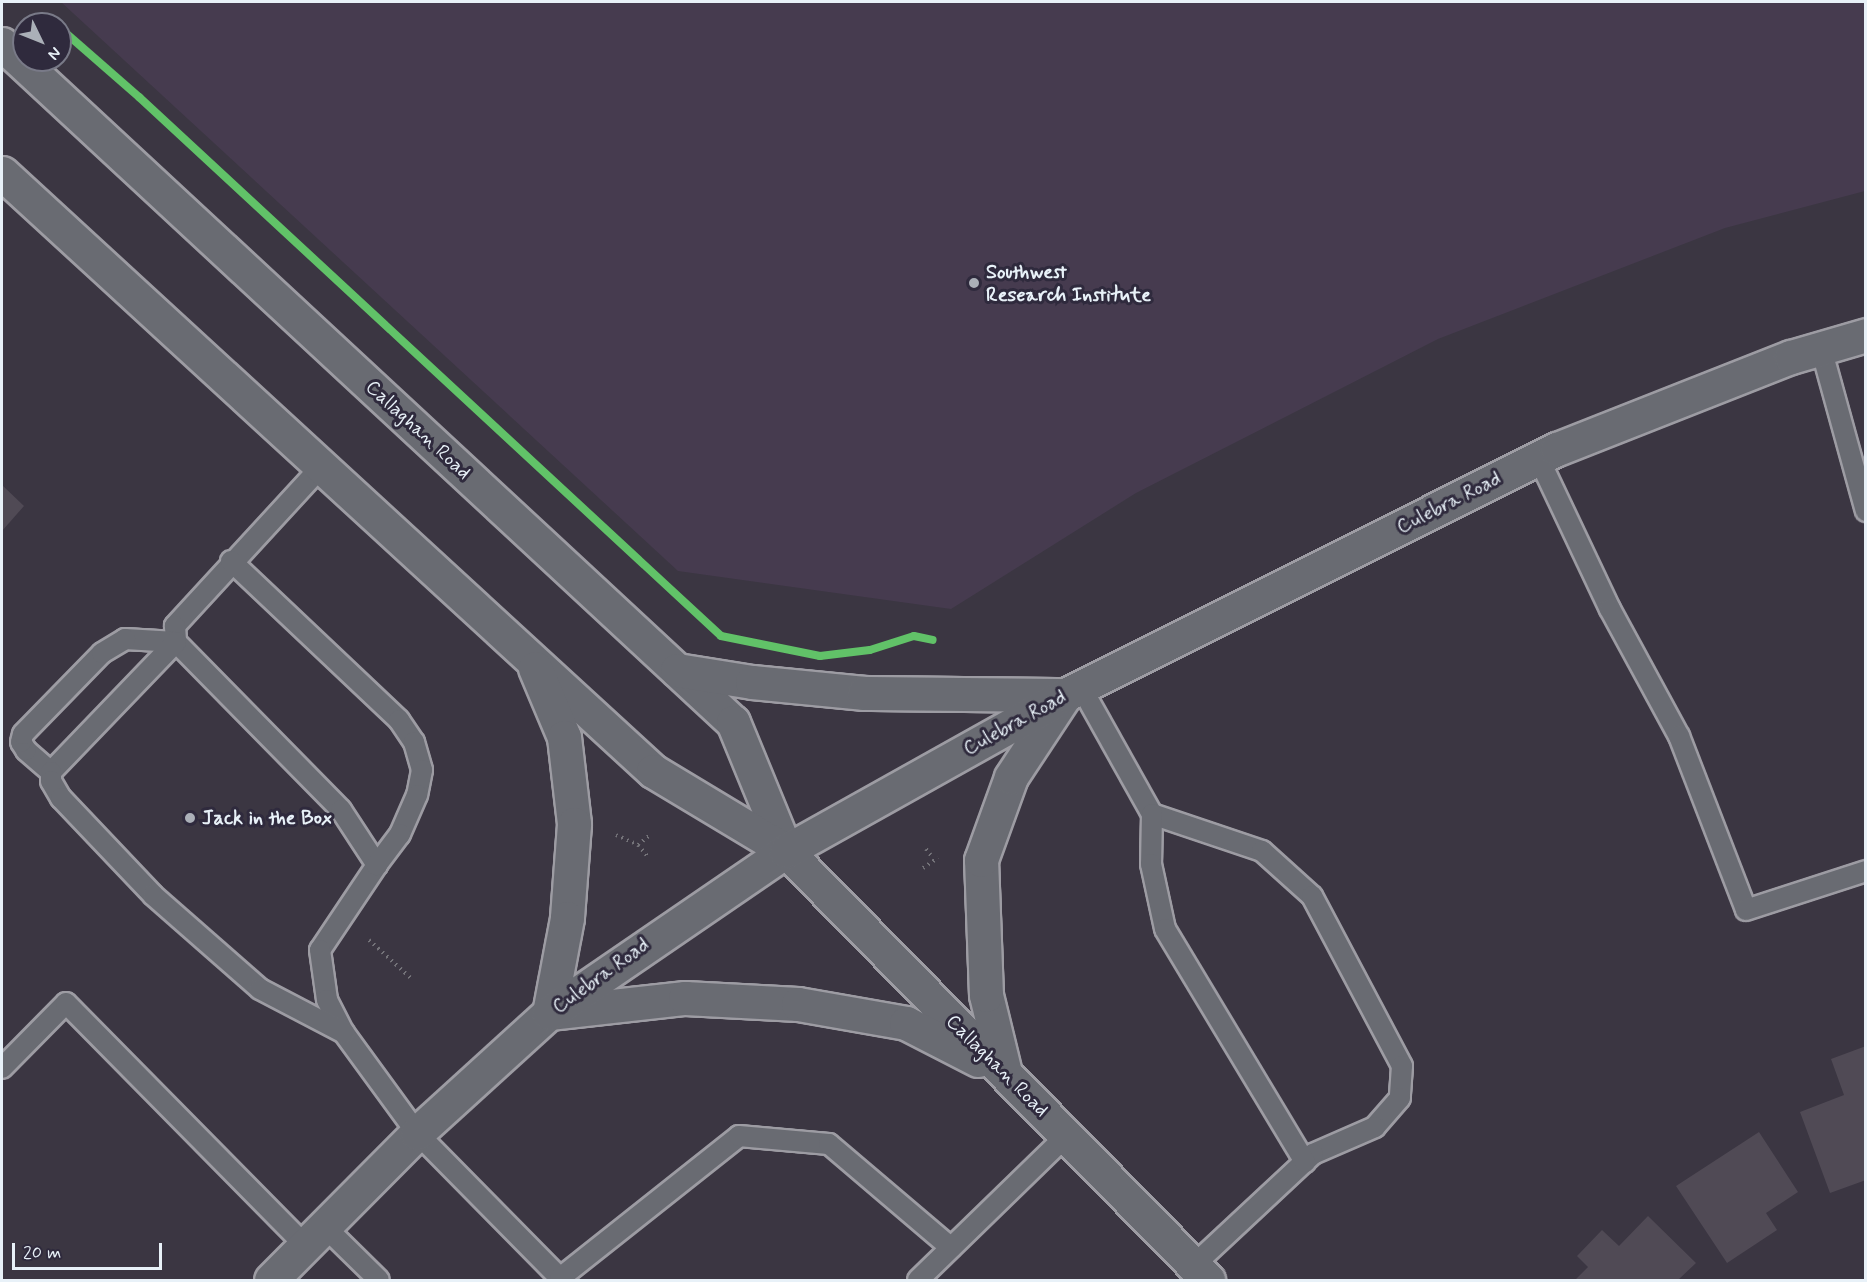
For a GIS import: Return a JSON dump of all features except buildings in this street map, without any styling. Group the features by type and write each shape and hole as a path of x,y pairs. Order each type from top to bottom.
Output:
{"main road":[{"name":"Callaghan Road","path":"2,44 733,722 786,851"},
{"name":"Callaghan Road","path":"2,173 653,771 786,851 1200,1273"},
{"name":"Culebra Road","path":"271,1281 417,1133 549,1013 786,851 1073,691 1539,459 1821,348 1866,335"},
{"path":"531,660 564,737 574,824 567,918 549,1013 685,998 798,1004 906,1023 1006,1075"},
{"path":"677,670 752,682 864,693 1073,691"},
{"path":"1006,1075 986,996 981,860 1011,777 1073,691"}],"lane":[{"path":"1821,348 1866,511"},
{"path":"1539,459 1610,609 1679,736 1746,910 1866,871"},
{"path":"321,467 231,561 175,626 176,642 342,810 377,865"},
{"path":"231,561 399,720 414,742 422,770 417,795 400,834 320,950 327,1000 344,1033 417,1133 561,1279 739,1136 829,1144 951,1248"},
{"path":"51,772 21,742 31,726 102,653 125,639 176,642"},
{"path":"176,642 51,772 51,781 61,798 153,895 260,989 344,1033"},
{"path":"1073,691 1152,814 1151,864 1165,929 1305,1162"},
{"path":"1152,814 1262,851 1312,896 1402,1066 1400,1098 1375,1127 1313,1154 1200,1273"},
{"path":"2,1068 66,1003 314,1235 379,1281"},
{"path":"918,1281 1066,1136"}],"path":[{"path":"648,857 638,845 650,835"},
{"path":"922,868 933,858 926,849"},
{"path":"362,934 413,980"}],"shaded area":[{"name":"Southwest Research Institute","path":"61,2 1865,2 1865,191 1725,228 1438,339 1136,493 951,609 678,571"}],"cycle path":[{"path":"72,38 139,97 721,636 820,656 870,650 914,636 933,640"}],"place":[{"name":"Southwest Research Institute","path":"974,283"},
{"name":"Jack in the Box","path":"190,818"}]}
